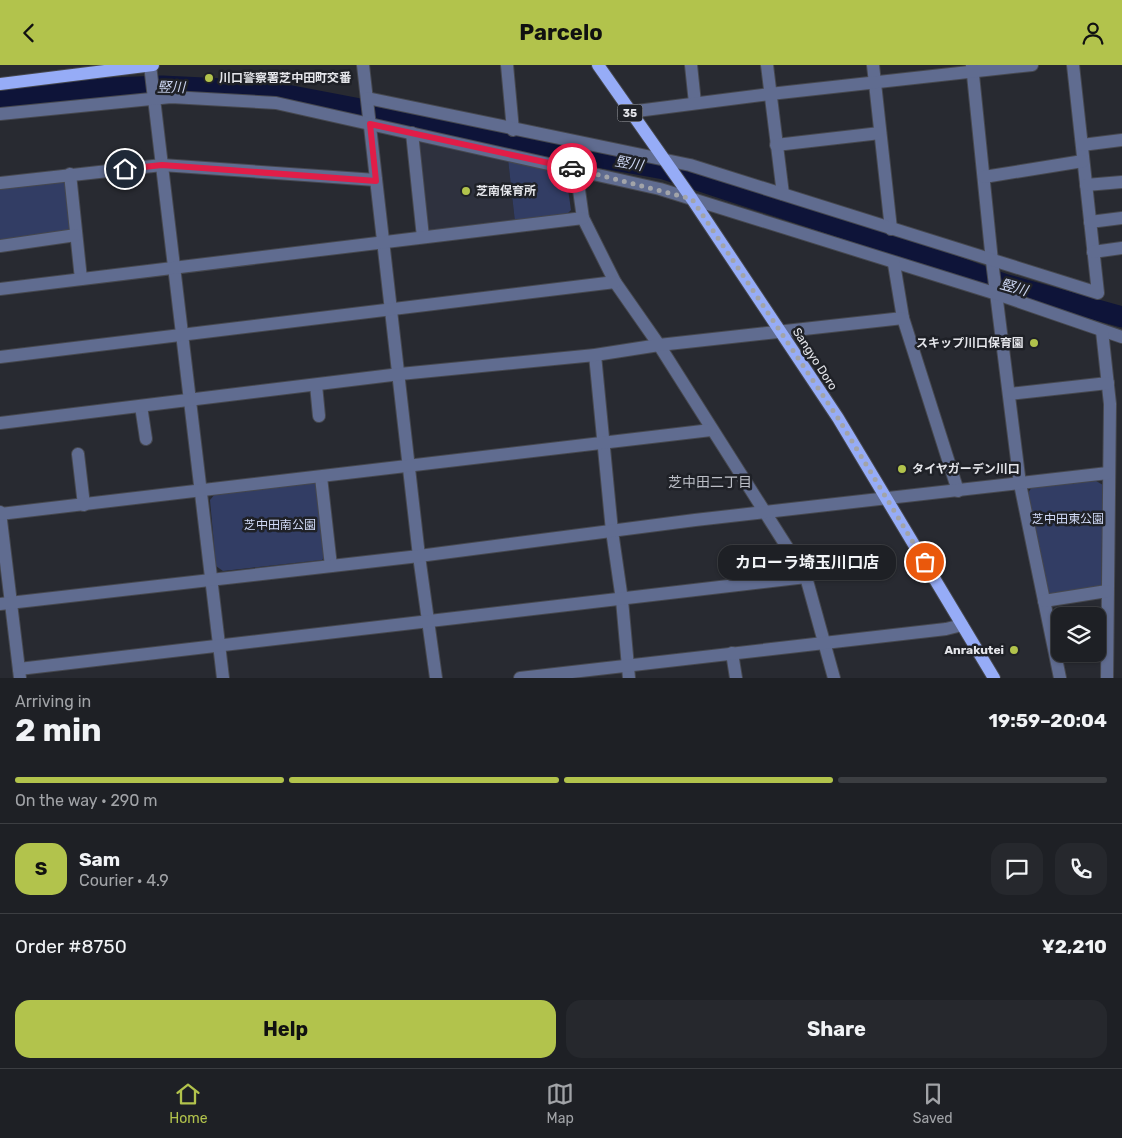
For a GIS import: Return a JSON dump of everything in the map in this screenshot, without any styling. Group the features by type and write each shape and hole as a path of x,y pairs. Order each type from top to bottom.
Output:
{"main road":[{"name":"Sangyo Doro","path":"598,65 629,112 692,199 781,333 888,499 994,678"},
{"path":"0,84 151,67"}],"street":[{"path":"363,65 400,374 419,556 436,678"},
{"path":"507,65 513,130"},
{"path":"691,65 695,103"},
{"path":"767,65 783,194"},
{"path":"873,65 891,229"},
{"path":"629,112 972,68 1032,65"},
{"path":"368,100 690,165 1098,293 1073,65"},
{"path":"151,67 223,678"},
{"path":"972,68 992,261 1020,484 1060,678"},
{"path":"0,115 154,96 276,103 370,121 412,133 576,169 692,199 894,264 997,294 1122,337"},
{"path":"412,133 423,237"},
{"path":"776,145 880,133"},
{"path":"1082,145 1122,140"},
{"path":"984,177 1083,161"},
{"path":"0,183 162,165 376,181"},
{"path":"576,169 583,218 615,282 660,345 711,430 806,577 834,678"},
{"path":"70,174 81,279"},
{"path":"1086,185 1122,182"},
{"path":"0,289 583,218"},
{"path":"1090,221 1122,218"},
{"path":"0,245 76,235"},
{"path":"1093,252 1122,248"},
{"path":"894,264 903,318 958,491"},
{"path":"0,357 615,282"},
{"path":"0,423 400,374 595,355 660,345 903,318"},
{"path":"1102,331 1108,383 1116,404 1108,473 1107,678"},
{"path":"595,355 628,672"},
{"path":"1009,394 1108,383"},
{"path":"316,385 319,416"},
{"path":"141,406 146,439"},
{"path":"711,430 603,441 320,477 0,514 6,603 20,674 219,647 806,577"},
{"path":"78,454 84,505"},
{"path":"6,603 419,556 764,512 1108,473"},
{"path":"320,477 331,566"},
{"path":"1044,601 1107,591"},
{"path":"520,678 628,672 732,653 946,629 962,625"},
{"path":"732,653 736,678"}],"shaded area":[{"name":"芝南保育所","path":"419,140 508,159 515,222 429,233 416,142"}],"green space":[{"path":"508,159 561,170 566,175 571,210 564,217 515,222"},
{"path":"62,181 66,184 71,229 66,233 0,241 0,188"},
{"name":"芝中田南公園","path":"314,481 317,484 326,555 322,560 223,571 216,566 210,500 215,494"},
{"name":"芝中田東公園","path":"1096,481 1103,485 1101,586 1052,596 1048,593 1028,493 1032,487"}],"waterway":[{"name":"竪川","path":"0,99 85,89 162,86 266,91 397,116 481,136 664,169 913,251 1004,284 1122,317"}],"way so far":[{"path":"572,168 660,189 692,199 838,418 925,562"}],"place":[{"name":"川口警察署芝中田町交番","path":"209,78"},
{"name":"芝南保育所","path":"466,191"},
{"name":"スキップ川口保育園","path":"1034,343"},
{"name":"タイヤガーデン川口","path":"902,469"},
{"name":"カローラ埼玉川口店","path":"925,562"},
{"name":"Anrakutei","path":"1014,650"}],"district":[{"name":"芝中田二丁目","path":"710,482"}],"route":[{"path":"125,169 162,165 376,181 370,124 572,168"}]}
